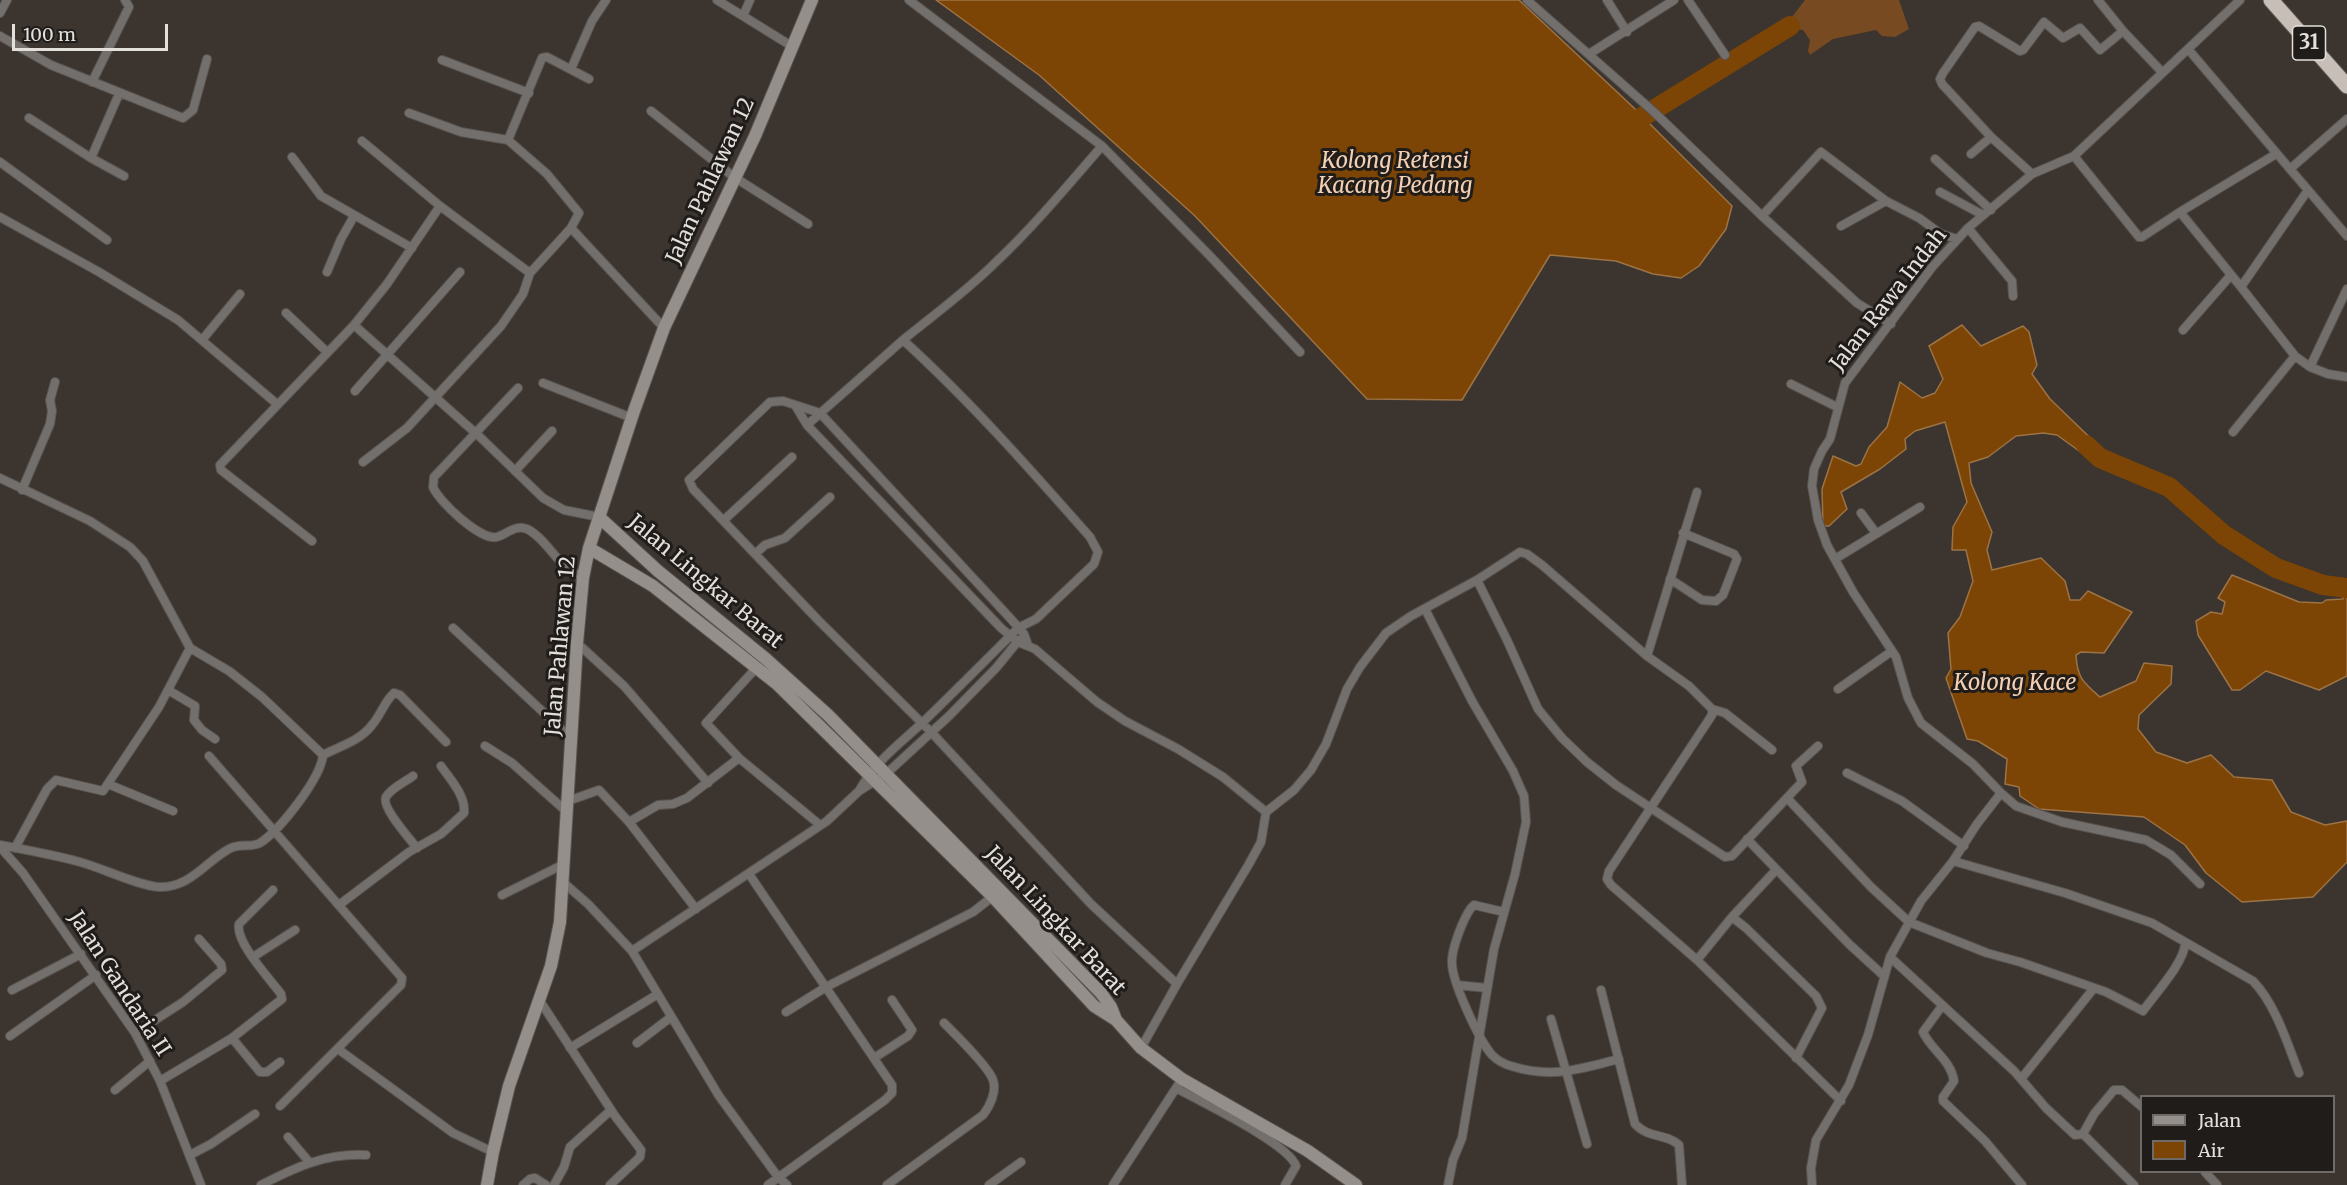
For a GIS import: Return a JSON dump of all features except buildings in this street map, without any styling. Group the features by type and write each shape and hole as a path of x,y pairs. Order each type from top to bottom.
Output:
{"highway":[{"name":"31","path":"2278,2 2344,76"}],"street":[{"path":"0,13 7,0"},
{"path":"92,82 129,8 125,0"},
{"path":"571,69 592,21 606,0"},
{"path":"717,0 793,46"},
{"path":"743,16 750,0"},
{"name":"Jalan Pahlawan 12","path":"487,1185 509,1086 540,1001 558,933 564,883 577,643 583,578 589,548 664,328 755,136 812,0"},
{"path":"909,0 1102,146 1300,352"},
{"path":"1527,0 1654,112 1761,216 1857,303 1891,324"},
{"path":"1608,0 1628,32"},
{"path":"1589,54 1628,32 1674,0"},
{"path":"1688,0 1725,55"},
{"path":"2098,0 2123,31 2162,72"},
{"name":"Jalan Rawa Indah","path":"1835,559 1823,534 1812,486 1814,469 1830,439 1845,383 1918,285 1968,228 2032,174 2074,156 2240,0"},
{"path":"2032,174 1991,137 1940,79 1974,28 1979,26 2020,51 2044,22 2063,38 2080,28 2100,50 2123,31"},
{"path":"0,36 51,65 183,118 193,110 207,59"},
{"path":"2188,49 2347,236"},
{"path":"508,140 542,58 547,57 589,79"},
{"path":"442,60 529,93"},
{"path":"91,158 119,94"},
{"path":"651,111 734,177 808,224"},
{"path":"363,462 406,428 501,326 523,294 530,273 571,228 579,213 547,174 508,140 461,132 409,113"},
{"path":"29,118 91,158 124,176"},
{"path":"2290,169 2347,120"},
{"path":"1971,154 1991,137"},
{"path":"362,141 440,206 530,273"},
{"path":"807,425 996,262 1040,218 1102,146"},
{"path":"1761,216 1821,152 1886,201 1919,218 1941,234 1957,239"},
{"path":"2074,156 2139,237 2142,237 2276,154"},
{"path":"292,157 321,196 412,248"},
{"path":"1935,159 1987,213"},
{"path":"0,162 107,240"},
{"path":"2241,287 2308,190"},
{"path":"1940,192 1987,213"},
{"path":"1841,226 1886,201"},
{"path":"312,541 221,470 220,465 354,325 387,284 440,206"},
{"path":"2180,212 2295,356 2310,367 2328,374 2347,377"},
{"path":"327,272 354,216"},
{"path":"0,217 99,272 178,320 277,404"},
{"path":"571,228 664,328"},
{"path":"1968,228 2012,281 2013,296"},
{"path":"355,391 460,272"},
{"path":"2183,330 2231,275"},
{"path":"2310,367 2347,290"},
{"path":"202,340 240,294"},
{"path":"286,313 327,352"},
{"path":"354,325 476,433 543,498 555,506 599,517"},
{"path":"632,951 820,825 877,774 922,723 1010,636 1021,631 1094,564 1098,552 1090,537 952,386 903,340"},
{"path":"2233,432 2295,356"},
{"path":"22,490 50,424 52,411 50,400 55,382"},
{"path":"543,383 581,396 632,418"},
{"path":"1791,384 1837,407"},
{"path":"518,388 434,477 434,491 452,510 482,535 497,537 513,529 525,528 533,532 567,568 583,578"},
{"path":"1028,645 1021,631 820,413 780,400 770,402 689,480 693,489 932,733 1091,904 1177,984"},
{"path":"795,405 807,425 1010,636 1028,645 1097,702 1125,721 1178,748 1223,777 1266,812"},
{"path":"515,471 552,431"},
{"path":"724,520 792,457"},
{"path":"0,478 90,522 130,547 143,561 190,648 229,671 262,696 323,755"},
{"path":"1647,656 1697,492"},
{"path":"755,554 769,543 781,541 830,498"},
{"path":"1920,507 1835,559 1853,592 1896,657 1908,698 1921,723 1973,764 2001,793 2024,809 2062,822 2146,840 2171,855 2200,884"},
{"path":"1861,513 1876,533"},
{"name":"Jalan Lingkar Barat","path":"599,517 658,571 784,675 828,715 877,774"},
{"path":"1670,579 1702,600 1716,601 1723,595 1737,559 1734,554 1683,533"},
{"name":"Jalan Lingkar Barat","path":"589,548 653,586 757,667 877,774 1101,993 1111,1007 1116,1020 1141,1048 1179,1084 1308,1151 1356,1185"},
{"path":"1141,1048 1250,864 1261,842 1266,812 1293,790 1311,770 1326,744 1347,690 1376,645 1398,624 1477,580 1514,555 1523,552 1647,656 1689,686 1712,709 1725,713 1772,750"},
{"path":"1477,580 1507,639 1538,709 1562,738 1587,762 1650,808 1725,857 1732,856 1788,799 1803,780 1796,766 1818,746"},
{"path":"1425,609 1513,771 1524,796 1526,822 1515,874 1494,949 1462,1138 1453,1160 1448,1185"},
{"path":"453,628 572,739"},
{"path":"877,774 932,733 996,668 1018,642 1021,631"},
{"path":"577,643 624,686 708,783"},
{"path":"15,848 47,789 56,780 103,791 168,690 190,648"},
{"path":"1838,689 1892,651"},
{"path":"757,667 706,722 739,758 820,825"},
{"path":"168,690 195,706 194,720 202,730 215,739"},
{"path":"0,846 81,862 156,886 177,885 232,847 259,843 274,831 306,792 318,771 323,755 352,742 370,728 394,693 400,695 446,742"},
{"path":"1712,709 1712,715 1609,871 1607,879 1696,960 1841,1101"},
{"path":"485,746 512,763 567,806 596,790 602,791 629,822 696,909"},
{"path":"209,756 403,981 280,1106"},
{"path":"629,822 658,804 681,802 739,758"},
{"path":"339,906 417,848 441,834 464,813 465,808 459,794 441,766"},
{"path":"1847,773 1902,801 1964,846"},
{"path":"413,776 389,793 385,801 393,816 417,848"},
{"path":"108,784 173,811"},
{"path":"1812,1185 1811,1168 1816,1140 1849,1085 1868,1035 1890,957 1921,901 1953,861 2001,793"},
{"path":"1788,799 1871,887 1909,922 1988,953 2094,988 2143,1011 2176,966 2184,951 2185,943"},
{"path":"1747,839 1849,944 1884,976"},
{"name":"Jalan Gandaria II","path":"0,846 23,873 135,1033 160,1081 201,1185"},
{"path":"1953,861 2065,892 2152,923 2253,981 2263,992 2299,1074"},
{"path":"502,895 564,864"},
{"path":"1696,960 1776,870"},
{"path":"749,874 892,1085 892,1093 859,1120 768,1185"},
{"path":"564,883 588,904 632,951 719,1096 778,1177 787,1185"},
{"path":"160,1081 232,1038 282,999 281,994 240,936 238,929 239,924 273,891"},
{"path":"786,1011 826,987 973,912 997,893"},
{"path":"1504,912 1474,905 1468,912 1454,949 1452,963 1457,985 1473,1024 1491,1054 1497,1060 1510,1066 1532,1071 1567,1072 1618,1059"},
{"path":"1732,917 1746,928 1820,1002 1822,1008 1819,1016 1796,1058"},
{"path":"254,957 295,930"},
{"path":"135,1033 183,1002 222,970 221,964 199,939"},
{"path":"12,990 81,954"},
{"path":"1890,957 2021,1079 2032,1094 2071,1133 2083,1134"},
{"path":"10,1036 96,975"},
{"path":"1457,985 1487,988"},
{"path":"2021,1079 2094,988"},
{"path":"1601,990 1635,1124 1647,1134 1670,1140 1679,1145 1682,1185"},
{"path":"570,1048 658,994"},
{"path":"874,1058 908,1036 912,1030 911,1025 892,1000"},
{"path":"540,1001 611,1110 640,1148 641,1153 634,1163 610,1185"},
{"path":"1942,1006 1923,1033 1946,1061 1953,1074 1954,1081 1943,1097 1943,1101 1985,1141 2022,1185"},
{"path":"637,1043 671,1017"},
{"path":"1551,1019 1587,1144"},
{"path":"887,1185 984,1115 989,1108 993,1078 944,1023"},
{"path":"232,1038 260,1072 267,1072 280,1062"},
{"path":"338,1049 453,1133 493,1152"},
{"path":"115,1090 150,1061"},
{"path":"1113,1185 1179,1084 1266,1138 1292,1157 1296,1166 1285,1185"},
{"path":"2083,1134 2094,1114 2114,1090 2122,1090 2140,1105"},
{"path":"554,1185 564,1167 570,1147 611,1110"},
{"path":"190,1155 212,1144 255,1114"},
{"path":"2083,1134 2132,1184"},
{"path":"288,1137 310,1163"},
{"path":"261,1185 310,1163 344,1154 366,1155"},
{"path":"989,1185 1021,1162"},
{"path":"2206,1173 2217,1185"},
{"path":"523,1185 535,1178 546,1185"}],"shaded area":[{"path":"1805,0 1899,0 1909,29 1895,37 1882,36 1876,30 1833,39 1810,55 1808,51 1810,40 1803,30 1790,29 1788,22"}],"water":[{"name":"Kolong Retensi Kacang Pedang","path":"936,0 1519,0 1632,106 1732,206 1726,229 1699,266 1681,278 1653,274 1616,261 1550,255 1462,400 1367,399 1195,216 1039,75"},
{"name":"Kolong Kace","path":"1962,325 1981,346 2023,326 2029,332 2037,365 2032,374 2050,399 2107,454 2104,469 2057,435 2043,433 2016,436 1988,457 1969,463 1971,483 1992,532 1987,550 1992,570 2041,558 2065,581 2070,600 2080,600 2088,591 2132,612 2104,653 2081,652 2076,655 2078,669 2082,679 2100,697 2136,681 2144,663 2172,666 2171,684 2139,715 2138,729 2156,752 2187,763 2211,755 2234,777 2272,780 2291,812 2325,825 2347,821 2347,862 2313,897 2242,902 2206,873 2185,845 2144,817 2039,809 2020,796 2019,787 2005,784 2007,759 1978,741 1967,739 1946,678 1951,669 1948,633 1960,617 1973,581 1966,550 1952,550 1953,527 1967,502 1945,422 1915,431 1905,439 1906,449 1880,469 1841,492 1847,509 1829,526 1823,526 1822,489 1833,456 1856,466 1861,464 1869,447 1887,427 1900,382 1922,398 1935,393 1943,379 1929,346"},
{"path":"2232,575 2299,602 2322,603 2326,600 2343,599 2342,593 2324,593 2321,581 2347,584 2347,676 2319,690 2266,671 2240,690 2232,690 2198,635 2196,621 2211,612 2222,614 2225,602 2218,598"}],"waterway":[{"path":"1642,117 1790,26"},
{"path":"2086,445 2100,458 2169,487 2224,535 2276,568 2323,585 2347,588"}]}
